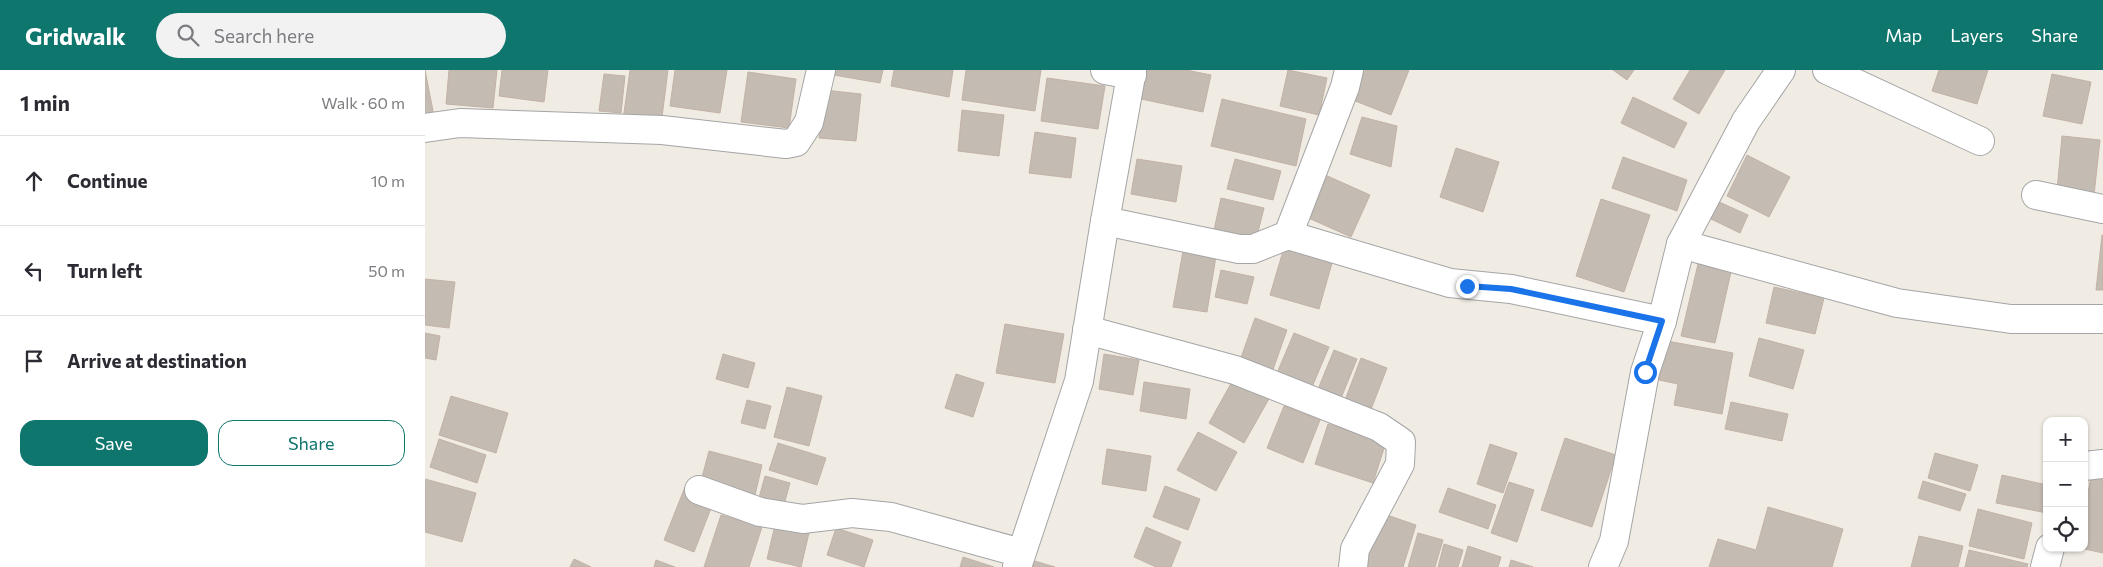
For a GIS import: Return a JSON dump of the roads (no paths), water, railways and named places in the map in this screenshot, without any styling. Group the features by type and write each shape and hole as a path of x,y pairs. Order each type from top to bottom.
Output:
{"street":[{"path":"425,128 460,123 662,130 786,144 796,142 809,122 821,70"},
{"path":"699,490 760,512 803,519 852,513 891,517 1019,560 1079,381 1132,72 1105,70"},
{"path":"1288,235 1345,87 1349,70"},
{"path":"1603,567 1614,541 1645,372 1662,321 1681,244 1746,122 1781,70"},
{"path":"1827,70 1980,141"},
{"path":"2037,195 2103,209"},
{"path":"1105,221 1239,249 1253,249 1288,235 1449,283 1511,289 1662,321"},
{"path":"1681,244 1897,303 2011,319 2103,319"},
{"path":"1087,330 1235,370 1379,427 1401,442 1400,464 1355,549 1353,567"},
{"path":"2088,466 2103,464"},
{"path":"2045,567 2049,552"}]}
